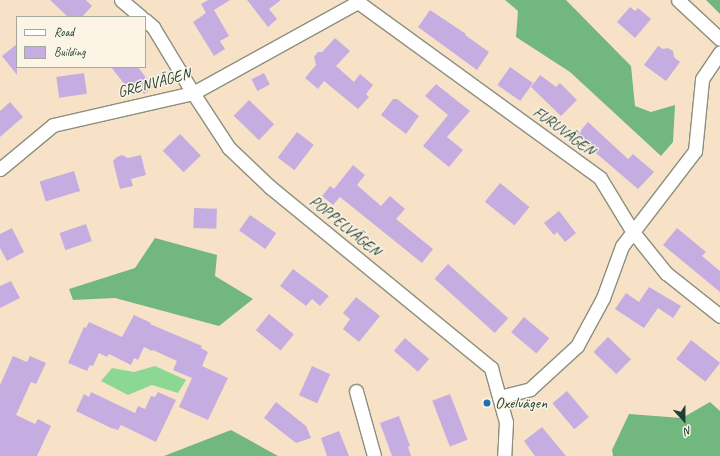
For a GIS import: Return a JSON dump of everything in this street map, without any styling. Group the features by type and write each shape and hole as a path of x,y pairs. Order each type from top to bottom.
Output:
{"street":[{"path":"121,0 140,16"},
{"path":"678,0 720,38"},
{"name":"GRENVÄGEN","path":"0,169 53,125 193,93 358,1"},
{"name":"FURUVÄGEN","path":"358,1 600,178 633,232 666,273 720,316"},
{"name":"POPPELVÄGEN","path":"146,21 153,27 193,93 229,148 270,187 491,368 506,422 504,456"},
{"path":"499,396 530,389 577,346 603,298 622,246 695,151 702,79 720,52"},
{"path":"356,391 374,456"}],"green space":[{"path":"505,0 566,0 631,66 635,106 651,112 675,105 673,142 661,156 570,72 516,37 518,11"},
{"path":"706,0 720,0 720,14"},
{"path":"155,238 217,255 215,276 253,299 219,326 115,298 73,300 69,289 135,268"},
{"path":"155,366 186,380 178,393 152,385 128,395 101,381 112,368 134,372"},
{"path":"710,402 720,411 720,456 613,456 612,450 629,414 682,418"},
{"path":"231,430 278,456 164,456"}],"building":[{"path":"50,0 86,0 92,6 83,16 67,16"},
{"path":"208,0 230,0 214,10 229,36 220,41 225,49 214,56 193,22 206,13 201,4"},
{"path":"247,0 281,0 269,9 277,19 268,27"},
{"path":"630,7 635,11 638,8 651,19 635,38 617,22"},
{"path":"430,10 466,34 465,35 489,52 477,70 418,27"},
{"path":"335,38 350,51 336,66 354,82 360,74 373,85 366,94 369,97 358,109 324,81 318,89 305,78 316,65 314,57 318,52 322,52"},
{"path":"16,45 17,75 2,56"},
{"path":"658,46 663,49 668,48 673,51 674,57 680,62 666,81 644,65"},
{"path":"510,67 533,83 520,101 497,85"},
{"path":"112,68 139,68 153,87 144,94 137,84 129,90"},
{"path":"84,73 87,94 59,98 56,77"},
{"path":"264,73 270,85 257,91 252,79"},
{"path":"540,75 556,87 560,83 577,100 561,116 531,87"},
{"path":"436,84 470,111 447,137 463,150 449,167 423,146 448,115 425,96"},
{"path":"393,99 397,99 419,116 406,134 381,115"},
{"path":"249,100 274,124 259,140 234,116"},
{"path":"10,102 23,117 0,137 0,111"},
{"path":"588,122 628,159 633,154 654,172 638,189 576,136"},
{"path":"297,132 314,145 295,170 278,158"},
{"path":"180,134 201,156 184,172 163,151"},
{"path":"122,155 128,158 141,155 146,175 131,179 133,186 120,189 113,161"},
{"path":"353,165 365,175 357,185 381,206 390,196 405,209 396,219 433,249 422,263 340,197 333,205 322,196 330,186 334,189"},
{"path":"74,171 80,191 46,202 40,182"},
{"path":"500,183 530,207 514,226 485,202"},
{"path":"194,208 217,209 216,229 193,228"},
{"path":"559,211 576,233 565,242 557,232 554,235 544,223"},
{"path":"250,215 276,233 265,249 239,231"},
{"path":"86,224 92,241 65,250 60,233"},
{"path":"12,228 24,252 7,261 0,248 0,234"},
{"path":"677,228 706,252 702,256 720,271 720,292 663,245"},
{"path":"448,264 508,318 495,333 435,279"},
{"path":"293,269 329,296 320,306 312,299 306,306 280,286"},
{"path":"11,281 20,298 0,308 0,286"},
{"path":"649,287 681,306 673,318 658,308 644,328 615,309 626,293 639,302"},
{"path":"356,297 380,316 359,342 343,329 350,319 343,313"},
{"path":"269,314 294,334 281,350 256,330"},
{"path":"134,315 151,323 150,324 202,346 201,348 208,352 202,366 228,378 208,420 179,407 192,378 173,370 177,361 153,350 152,351 144,347 138,360 134,358 131,365 109,354 107,357 99,353 93,366 90,365 87,371 68,363 84,327 86,328 89,322 122,337"},
{"path":"524,317 549,338 536,354 511,332"},
{"path":"608,337 631,359 616,374 593,352"},
{"path":"405,338 429,359 418,372 394,351"},
{"path":"691,340 720,363 705,382 676,359"},
{"path":"13,356 27,362 30,356 46,363 36,384 31,382 16,415 35,424 38,419 51,426 37,456 0,456 0,385"},
{"path":"312,366 330,374 317,403 299,395"},
{"path":"567,391 589,417 574,429 552,403"},
{"path":"91,392 135,413 138,406 145,409 151,396 155,397 158,392 176,400 156,442 121,425 118,430 111,428 76,411 84,394 89,397"},
{"path":"450,394 468,440 450,447 432,401"},
{"path":"276,402 306,426 311,438 296,443 264,418"},
{"path":"399,416 410,446 408,447 411,456 392,456 380,423"},
{"path":"542,427 566,456 535,456 524,441"},
{"path":"339,431 349,456 327,456 321,438"}],"place":[{"name":"Oxelvägen","path":"487,403"}]}
